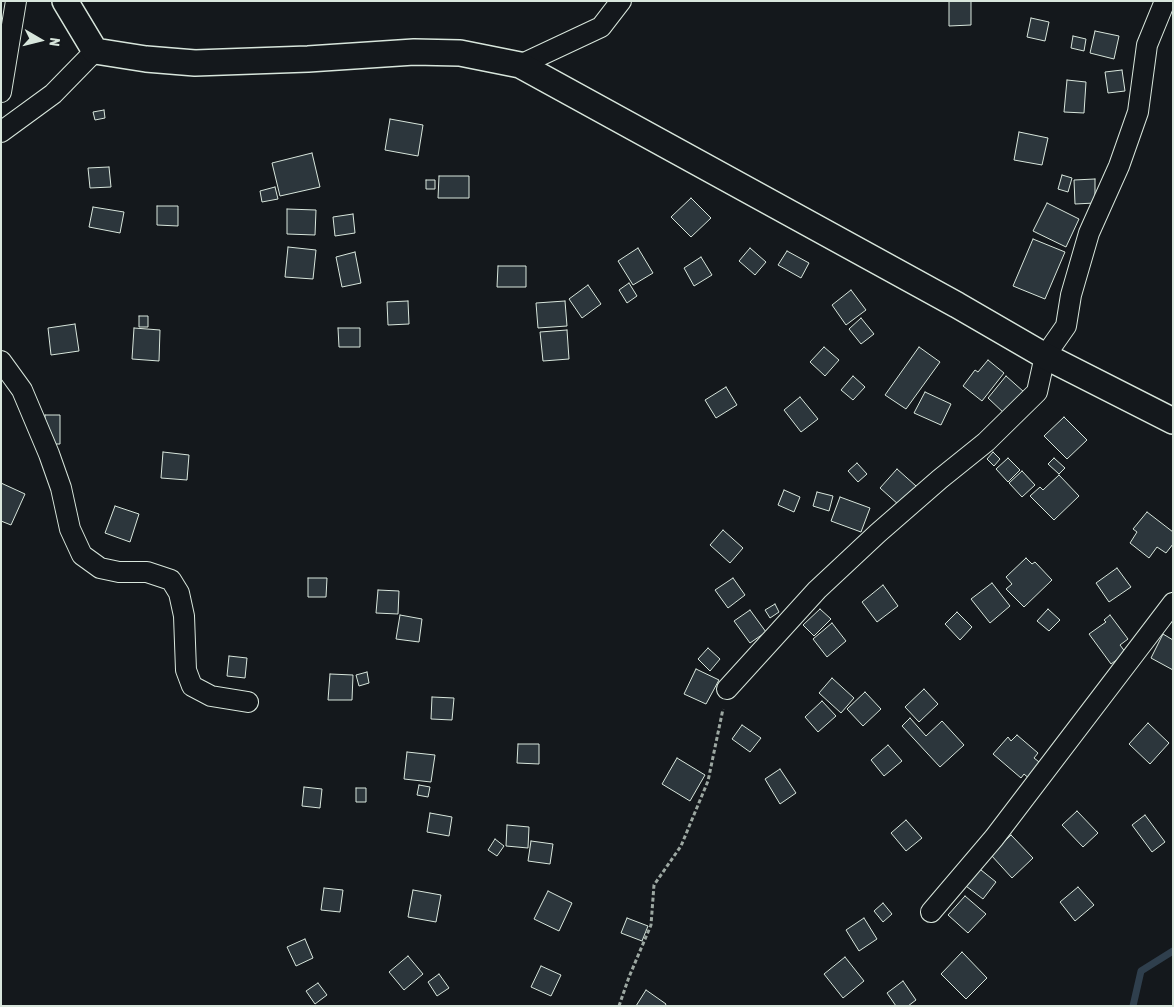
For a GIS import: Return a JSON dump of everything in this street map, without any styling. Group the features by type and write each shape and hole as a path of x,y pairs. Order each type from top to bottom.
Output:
{"street":[{"path":"1,92 16,1"},
{"path":"65,1 96,51 146,59 195,63 308,59 414,52 460,52 520,65 1045,356 1173,421"},
{"path":"520,65 601,26 620,1"},
{"path":"727,689 817,590 885,527 986,442 1037,392 1045,356 1066,326 1071,295 1089,233 1119,166 1138,112 1147,45 1166,1"},
{"path":"1,132 53,94 96,51"},
{"path":"1,361 22,390 49,454 61,488 70,529 82,555 100,568 119,572 147,572 170,580 179,593 184,616 186,670 192,686 211,696 248,702"},
{"path":"931,912 994,838 1173,603"}],"path":[{"path":"619,1006 629,977 652,925 654,885 680,846 708,781 727,689"}],"building":[{"path":"949,1 971,1 971,25 949,26"},
{"path":"1031,18 1049,22 1045,41 1027,37"},
{"path":"1095,31 1119,36 1114,59 1090,53"},
{"path":"1073,36 1086,39 1084,51 1071,48"},
{"path":"1122,70 1125,91 1108,93 1105,72"},
{"path":"1067,80 1086,82 1084,113 1064,112"},
{"path":"104,110 105,118 95,120 93,112"},
{"path":"390,119 423,125 418,156 385,150"},
{"path":"1019,132 1048,138 1042,165 1014,160"},
{"path":"312,153 320,187 280,196 272,163"},
{"path":"109,167 111,187 90,188 88,168"},
{"path":"1062,175 1072,178 1068,192 1058,189"},
{"path":"439,176 469,176 469,198 438,198"},
{"path":"1095,179 1095,203 1075,204 1074,180"},
{"path":"426,180 435,180 435,189 426,189"},
{"path":"275,187 278,199 262,202 260,191"},
{"path":"691,198 711,218 691,237 671,217"},
{"path":"1047,203 1079,219 1066,247 1033,231"},
{"path":"157,206 178,206 178,226 157,225"},
{"path":"93,207 124,212 120,233 89,227"},
{"path":"287,209 316,210 315,235 287,234"},
{"path":"353,214 355,233 335,236 333,217"},
{"path":"1033,239 1065,252 1045,299 1013,286"},
{"path":"288,247 316,250 313,279 285,277"},
{"path":"638,248 653,273 633,285 618,261"},
{"path":"750,248 766,262 755,275 739,261"},
{"path":"787,251 809,263 801,278 778,265"},
{"path":"355,252 361,283 342,287 336,257"},
{"path":"701,257 712,275 694,286 684,268"},
{"path":"498,266 526,266 526,287 497,287"},
{"path":"629,283 637,296 627,303 619,290"},
{"path":"588,285 601,304 582,318 569,299"},
{"path":"851,290 866,310 846,325 832,305"},
{"path":"408,301 409,324 388,325 387,302"},
{"path":"565,301 567,326 538,328 536,303"},
{"path":"139,316 148,316 148,327 139,327"},
{"path":"861,318 874,334 861,344 849,329"},
{"path":"75,324 79,351 51,355 48,328"},
{"path":"134,328 160,330 159,361 132,359"},
{"path":"338,328 360,328 360,347 339,347"},
{"path":"567,330 569,359 543,361 540,332"},
{"path":"824,347 839,360 825,376 810,362"},
{"path":"919,347 940,362 906,409 885,395"},
{"path":"988,360 1004,373 982,401 963,386 975,370 978,372"},
{"path":"853,376 865,387 853,400 841,390"},
{"path":"1006,376 1024,392 1005,414 988,398"},
{"path":"726,387 737,405 716,418 705,400"},
{"path":"925,392 951,404 941,425 914,413"},
{"path":"800,397 818,419 801,432 784,410"},
{"path":"45,415 60,415 60,444 45,444"},
{"path":"1064,417 1087,440 1067,459 1044,436"},
{"path":"163,452 189,455 187,480 161,478"},
{"path":"993,452 1000,459 994,466 987,459"},
{"path":"1008,458 1020,470 1008,482 996,469"},
{"path":"1054,458 1065,468 1059,474 1048,464"},
{"path":"857,463 867,474 858,482 848,471"},
{"path":"897,469 916,486 899,505 880,488"},
{"path":"1022,471 1035,485 1022,497 1009,483"},
{"path":"1059,475 1079,496 1054,520 1030,496 1040,487 1043,490"},
{"path":"1,483 25,494 11,525 1,521"},
{"path":"784,490 800,497 794,512 778,505"},
{"path":"817,492 833,496 829,511 813,506"},
{"path":"840,497 870,508 861,532 831,521"},
{"path":"115,506 139,514 130,542 105,533"},
{"path":"1147,512 1173,532 1173,544 1166,553 1157,547 1149,558 1130,543 1137,532 1133,529"},
{"path":"723,530 743,548 730,563 710,545"},
{"path":"1026,558 1032,564 1035,562 1052,580 1024,607 1006,589 1012,584 1006,577"},
{"path":"1117,568 1131,587 1109,602 1096,583"},
{"path":"308,578 327,578 326,597 308,597"},
{"path":"733,578 745,595 728,608 715,590"},
{"path":"992,583 1010,606 990,623 971,599"},
{"path":"883,585 898,606 877,622 862,602"},
{"path":"378,590 399,591 398,614 376,613"},
{"path":"775,604 779,612 770,618 765,610"},
{"path":"820,609 831,619 814,636 803,625"},
{"path":"1048,609 1060,620 1049,631 1037,621"},
{"path":"750,610 766,632 750,643 734,621"},
{"path":"957,612 972,627 960,640 945,624"},
{"path":"400,615 422,619 419,642 396,639"},
{"path":"1110,615 1128,639 1120,645 1126,653 1111,664 1089,634 1106,622 1104,620"},
{"path":"832,623 846,641 827,657 813,639"},
{"path":"1163,634 1173,640 1173,670 1151,658"},
{"path":"708,648 720,659 710,671 698,659"},
{"path":"229,656 247,658 245,678 227,676"},
{"path":"696,669 719,680 706,704 684,694"},
{"path":"367,672 369,683 359,686 356,675"},
{"path":"330,674 353,675 352,700 328,700"},
{"path":"832,678 854,698 841,713 819,693"},
{"path":"924,689 938,704 919,722 905,707"},
{"path":"865,692 881,709 863,726 847,709"},
{"path":"432,697 454,698 452,720 431,719"},
{"path":"822,701 836,716 818,732 805,717"},
{"path":"910,718 926,736 942,721 964,745 940,767 902,726"},
{"path":"1148,723 1169,743 1150,764 1129,744"},
{"path":"742,725 761,738 750,752 732,739"},
{"path":"1017,735 1038,753 1034,758 1043,765 1031,780 1024,774 1021,778 993,754 1008,737 1011,741"},
{"path":"518,744 539,744 539,764 517,763"},
{"path":"888,745 902,761 884,776 871,760"},
{"path":"407,752 435,755 431,782 404,779"},
{"path":"677,758 705,775 690,801 662,784"},
{"path":"780,769 796,793 780,804 765,779"},
{"path":"419,785 430,787 428,797 417,795"},
{"path":"304,787 322,789 320,808 302,806"},
{"path":"356,788 366,788 366,802 356,802"},
{"path":"1077,811 1098,833 1083,847 1062,825"},
{"path":"430,813 452,817 449,836 427,832"},
{"path":"1145,815 1165,842 1152,852 1132,825"},
{"path":"906,820 922,838 906,851 891,833"},
{"path":"507,825 529,827 528,848 506,846"},
{"path":"1011,835 1033,858 1012,878 991,855"},
{"path":"495,839 504,846 497,856 488,850"},
{"path":"531,841 553,844 550,864 528,861"},
{"path":"976,866 996,882 983,899 962,883"},
{"path":"1078,887 1094,905 1075,921 1060,902"},
{"path":"324,888 343,890 340,912 321,910"},
{"path":"413,890 441,895 436,922 408,917"},
{"path":"548,891 572,903 559,931 534,919"},
{"path":"965,896 986,914 968,933 948,915"},
{"path":"883,903 892,914 883,922 874,911"},
{"path":"627,918 648,926 642,941 621,933"},
{"path":"864,918 877,939 859,951 846,930"},
{"path":"305,939 313,958 296,966 287,947"},
{"path":"962,952 987,978 966,999 941,974"},
{"path":"408,956 423,974 404,990 389,972"},
{"path":"845,957 864,981 843,998 824,974"},
{"path":"541,966 561,975 551,996 531,987"},
{"path":"439,974 449,988 437,996 428,982"},
{"path":"903,981 916,1000 908,1006 896,1006 887,993"},
{"path":"318,983 327,995 315,1004 306,991"},
{"path":"646,990 666,1004 665,1006 636,1006"}],"waterway":[{"path":"1133,1006 1141,971 1173,951"}]}
